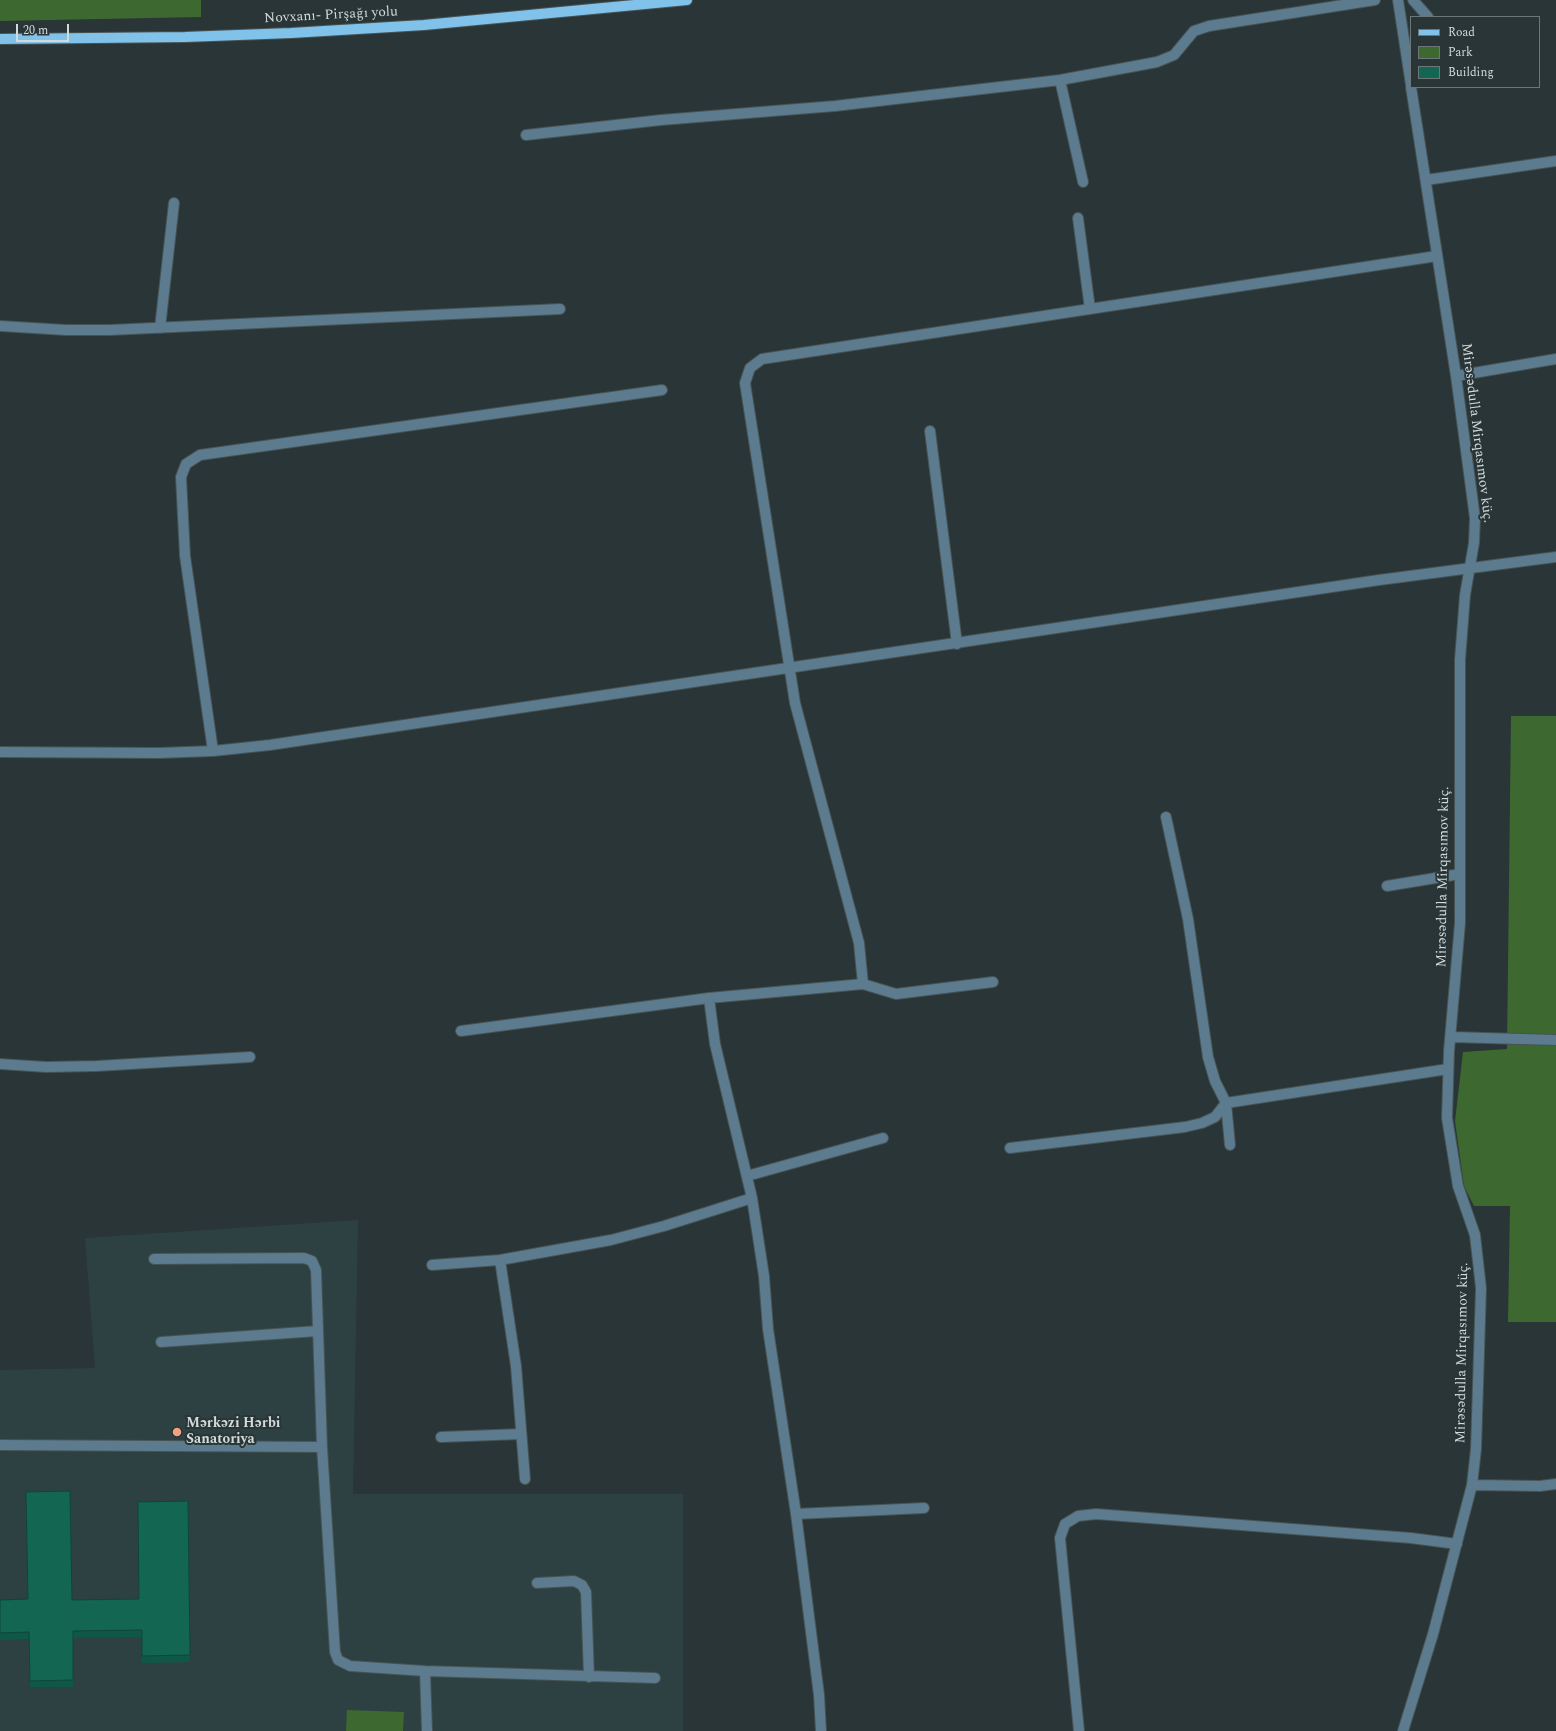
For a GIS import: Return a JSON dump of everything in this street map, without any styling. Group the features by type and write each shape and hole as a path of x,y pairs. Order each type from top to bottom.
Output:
{"main road":[{"name":"Novxanı- Pirşağı yolu","path":"0,39 291,34 424,25 687,0"}],"street":[{"path":"526,135 661,120 836,106 1060,80 1157,62 1174,55 1194,31 1209,26 1375,0"},
{"name":"Mirəsədulla Mirqasımov küç.","path":"1398,0 1410,79"},
{"path":"1413,0 1427,16"},
{"path":"1060,80 1083,182"},
{"name":"Mirəsədulla Mirqasımov küç.","path":"1403,1731 1433,1634 1472,1485 1476,1450 1481,1288 1475,1235 1458,1186 1447,1118 1448,1069 1460,923 1460,660 1462,626 1469,568 1474,543 1475,518 1456,376 1411,88"},
{"path":"1426,180 1556,161"},
{"path":"160,328 174,203"},
{"path":"1078,218 1090,309"},
{"path":"863,984 858,943 796,703 745,383 750,368 762,359 1437,256"},
{"path":"0,326 66,330 160,328 560,309"},
{"path":"1456,376 1556,359"},
{"path":"213,751 184,549 181,477 186,464 200,455 662,390"},
{"path":"930,431 957,644"},
{"path":"0,752 159,753 213,751 270,745 790,669 1364,582 1556,557"},
{"path":"1166,817 1188,919 1208,1057 1215,1081 1226,1103 1230,1145"},
{"path":"1387,886 1460,874"},
{"path":"461,1031 709,998 863,984 896,994 993,982"},
{"path":"709,998 715,1044 752,1198 764,1276 768,1329 796,1514 819,1695 821,1731"},
{"path":"1451,1037 1556,1040"},
{"path":"0,1064 46,1067 97,1066 250,1057"},
{"path":"1010,1148 1185,1127 1202,1123 1215,1117 1226,1103 1448,1069"},
{"path":"747,1176 882,1138"},
{"path":"432,1265 500,1260 611,1240 664,1226 752,1198"},
{"path":"154,1259 304,1258 312,1261 316,1270 322,1447 334,1652 338,1660 350,1666 425,1671 655,1678"},
{"path":"500,1260 516,1366 525,1478"},
{"path":"161,1342 318,1332"},
{"path":"441,1437 522,1434"},
{"path":"0,1445 322,1447"},
{"path":"1472,1485 1540,1486 1556,1484"},
{"path":"796,1514 924,1508"},
{"path":"1079,1731 1060,1538 1065,1524 1078,1516 1096,1514 1411,1538 1457,1544"},
{"path":"537,1583 574,1581 582,1585 586,1592 589,1677"},
{"path":"425,1671 427,1731"}],"shaded area":[{"name":"Mərkəzi Hərbi Sanatoriya","path":"358,1220 353,1494 683,1494 683,1731 0,1731 0,1370 95,1368 85,1238"}],"green space":[{"path":"0,0 201,0 201,17 0,21"},
{"path":"1511,716 1556,716 1556,1322 1508,1322 1510,1206 1474,1206 1464,1186 1455,1121 1463,1052 1507,1049"},
{"path":"347,1710 404,1712 403,1731 346,1731"}],"building":[{"path":"70,1491 72,1600 139,1599 138,1502 188,1501 190,1655 142,1656 142,1630 73,1631 73,1680 30,1681 29,1632 0,1633 0,1600 28,1599 26,1492"}],"place":[{"name":"Mərkəzi Hərbi Sanatoriya","path":"177,1432"}]}
